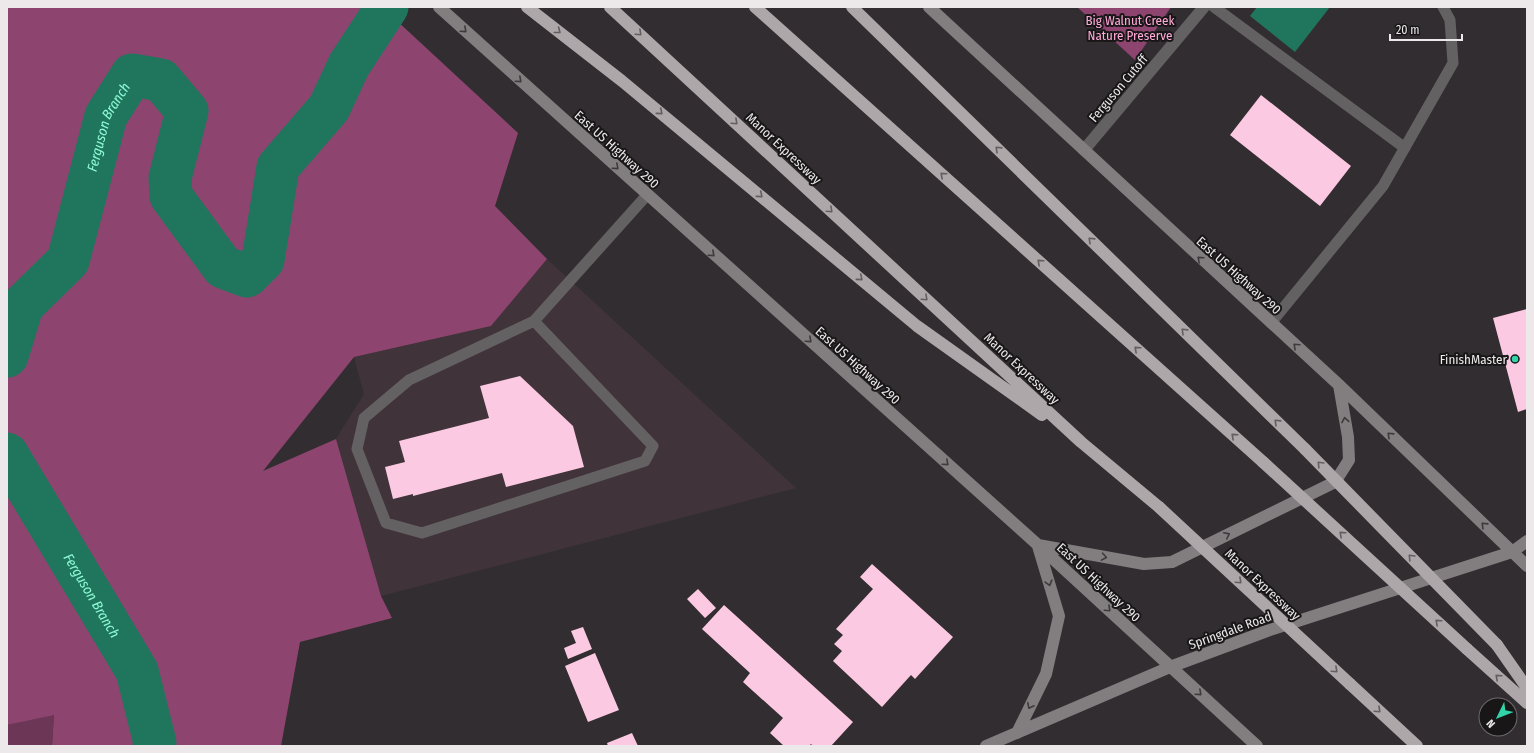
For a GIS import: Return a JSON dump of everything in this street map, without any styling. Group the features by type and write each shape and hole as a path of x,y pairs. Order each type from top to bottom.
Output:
{"highway":[{"path":"527,7 622,81 917,326 1081,442"},
{"name":"Manor Expressway","path":"610,7 1081,442 1159,507 1417,746"},
{"path":"755,7 1263,462 1527,703"},
{"path":"852,7 1305,449 1497,645 1527,688"}],"main road":[{"name":"East US Highway 290","path":"439,7 1038,545 1257,746"},
{"name":"East US Highway 290","path":"930,7 1338,385 1527,566"},
{"path":"1017,733 1046,674 1058,616 1038,545 1144,564 1172,562 1334,482 1349,460 1348,437 1338,385"},
{"name":"Springdale Road","path":"986,746 1170,667 1267,631 1512,552 1527,541"},
{"path":"1512,552 1527,556"}],"street":[{"name":"Ferguson Cutoff","path":"1084,150 1204,7"}],"lane":[{"path":"1214,7 1405,148"},
{"path":"1271,323 1383,186 1453,63 1450,20 1443,7"},
{"path":"534,321 653,446 645,461 422,533 386,523 356,449 364,418 409,380 534,321 647,195"}],"shaded area":[{"path":"1257,7 1330,7 1295,52 1250,16"},
{"path":"547,259 796,488 381,596 336,439 364,394 354,357 491,326"},
{"path":"54,714 52,746 7,746 7,725"}],"green space":[{"path":"7,7 382,7 518,133 495,206 547,259 491,326 354,357 263,471 336,439 381,596 392,618 300,642 281,746 52,746 54,715 7,725"},
{"name":"Big Walnut Creek Nature Preserve","path":"1077,7 1171,7 1135,60"}],"building":[{"path":"1261,95 1351,166 1320,206 1230,135"},
{"name":"FinishMaster","path":"1527,309 1527,409 1518,412 1493,318"},
{"path":"520,376 573,426 584,467 506,487 502,473 413,496 413,494 393,499 385,467 405,462 399,441 489,418 480,386"},
{"path":"872,564 953,637 915,679 911,675 882,707 833,661 842,651 834,644 843,635 836,629 873,589 860,577"},
{"path":"698,589 716,608 705,618 687,599"},
{"path":"724,605 853,722 831,746 813,746 811,744 809,746 784,746 770,733 783,718 743,682 750,673 702,629"},
{"path":"583,627 592,649 568,659 564,648 576,643 571,631"},
{"path":"595,653 619,710 588,722 565,666"},
{"path":"632,733 638,746 608,746 607,743"}],"waterway":[{"name":"Ferguson Branch","path":"7,356 22,306 68,261 106,116 132,75 161,80 187,111 170,178 171,196 223,267 247,276 263,260 278,167 329,108 349,65 387,7"},
{"name":"Ferguson Branch","path":"7,454 137,671 155,743 154,746"}],"place":[{"name":"FinishMaster","path":"1515,359"}]}
